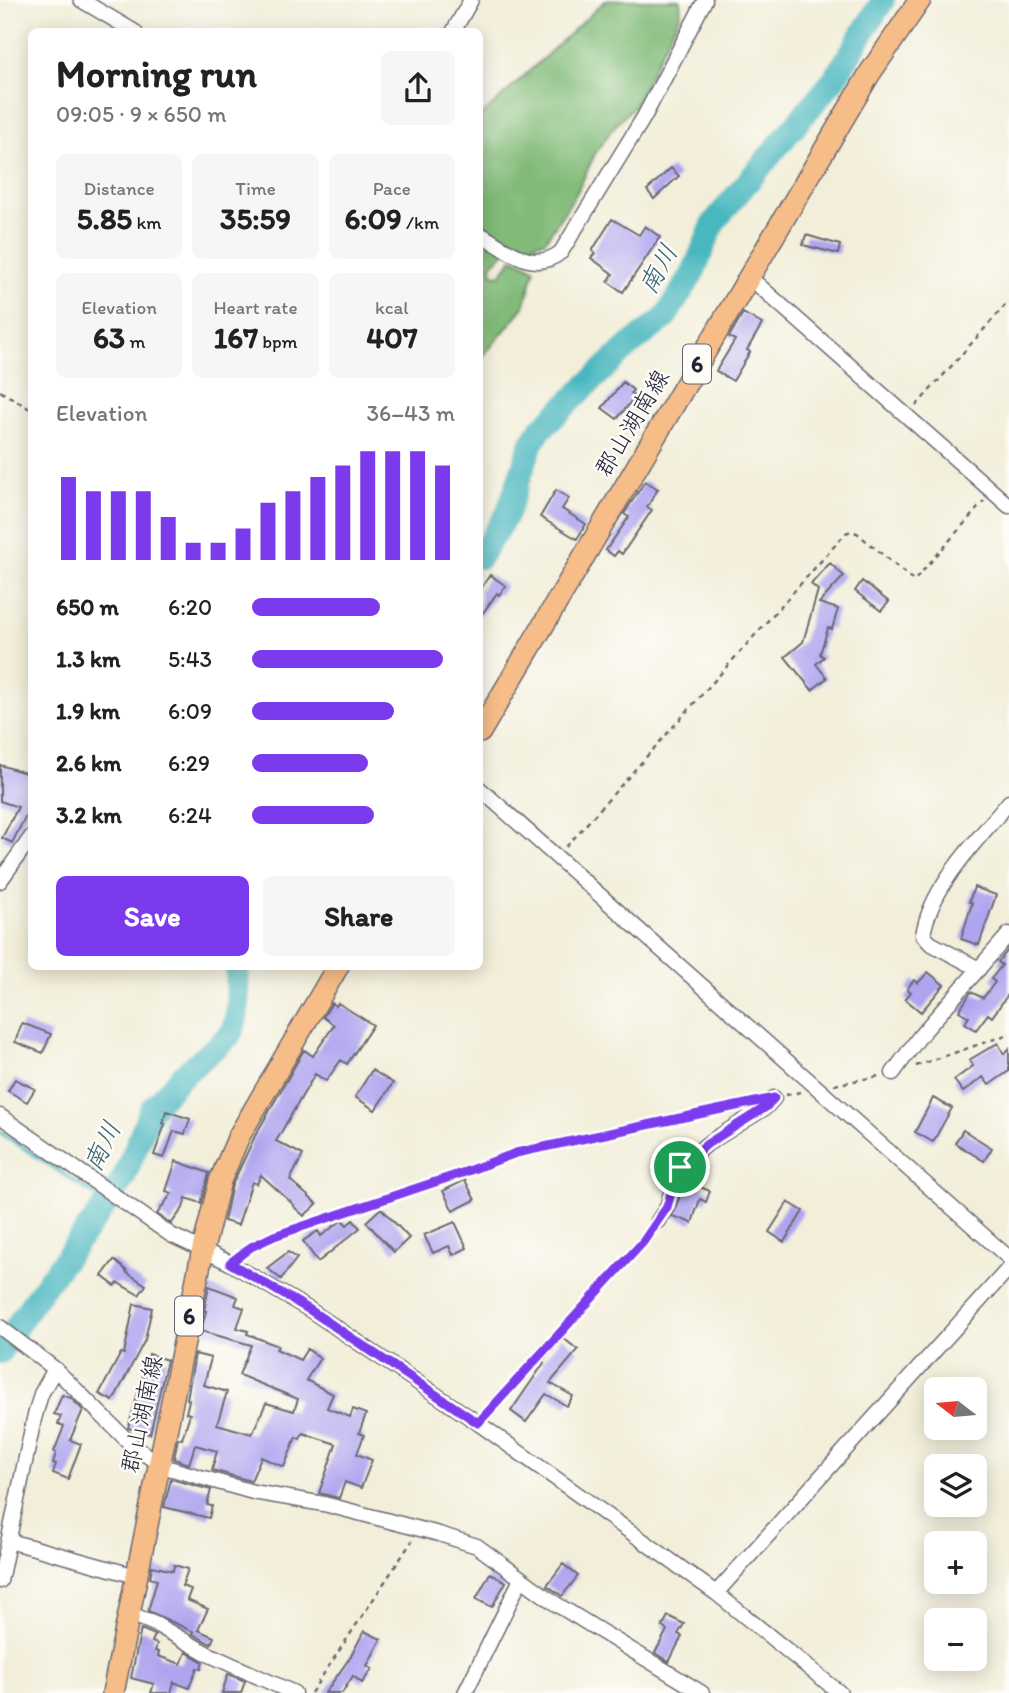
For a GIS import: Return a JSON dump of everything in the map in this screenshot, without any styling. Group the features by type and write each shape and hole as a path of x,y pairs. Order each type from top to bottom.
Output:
{"main road":[{"name":"郡山湖南線","path":"483,727 870,73 920,0"},
{"name":"郡山湖南線","path":"113,1693 203,1248 220,1181 239,1136 336,970"}],"street":[{"path":"81,0 128,28"},
{"path":"455,28 471,0"},
{"path":"483,236 527,261 547,260 561,252 644,117 705,0"},
{"path":"749,277 1009,506"},
{"path":"483,792 1009,1258"},
{"path":"979,969 930,943 923,935 926,919 945,881 1009,802"},
{"path":"0,881 28,842"},
{"path":"893,1073 920,1037 1009,934"},
{"path":"658,1221 667,1207 678,1169 707,1144 766,1107 774,1098"},
{"path":"0,1116 171,1235 203,1248 310,1310 478,1423 716,1593 840,1693"},
{"path":"716,1593 1009,1268"},
{"path":"2,1328 55,1369 134,1447 170,1469 253,1492 324,1504 477,1546 604,1635 702,1693"},
{"path":"0,1581 37,1406 55,1369"},
{"path":"9,1541 136,1576"},
{"path":"465,1693 521,1579"},
{"path":"129,1613 157,1625 208,1654 294,1693"}],"path":[{"path":"907,416 1009,301"},
{"path":"0,391 28,408"},
{"path":"556,857 846,533 858,533 914,581 992,492"},
{"path":"230,1263 251,1247 274,1236 516,1153 893,1073 1009,1034"},
{"path":"478,1423 607,1282 658,1221"},
{"path":"311,1693 418,1528"}],"green space":[{"path":"606,0 680,0 681,13 634,106 613,128 595,154 576,194 545,241 506,251 491,265 493,275 501,274 513,258 535,269 524,307 483,356 483,114"}],"building":[{"path":"671,168 679,176 654,199 647,190"},
{"path":"612,219 639,235 645,226 660,237 623,292 608,282 613,274 591,258 595,253 592,251"},
{"path":"806,235 840,245 838,254 803,245"},
{"path":"743,313 762,324 733,381 716,371 735,340 729,337"},
{"path":"623,382 633,390 631,393 635,397 617,419 602,408"},
{"path":"645,481 658,489 647,507 652,510 622,554 618,551 614,556 606,550 629,517 624,514"},
{"path":"556,490 569,498 562,509 586,524 577,539 540,517"},
{"path":"830,563 844,576 819,603 838,609 832,629 828,628 820,654 824,657 816,664 827,678 812,690 785,657 803,642 818,590 811,584"},
{"path":"490,575 506,586 499,595 497,593 483,613 483,586"},
{"path":"862,581 889,602 881,611 855,591"},
{"path":"0,765 28,774 28,812 12,843 2,838 18,807 0,801"},
{"path":"974,887 996,895 979,945 961,939"},
{"path":"1009,949 1009,993 992,1017 988,1014 976,1030 965,1023 969,1017 959,1011 971,992 983,998 995,982 991,979 1002,965 998,962"},
{"path":"928,972 944,985 921,1012 905,999 911,992 907,989 914,980 918,983"},
{"path":"332,1003 336,1006 338,1003 373,1025 347,1064 341,1060 326,1081 315,1074 276,1141 303,1155 290,1180 317,1204 304,1216 261,1175 257,1184 252,1182 238,1225 224,1221 232,1185 255,1136 304,1050 313,1056 334,1025 323,1017"},
{"path":"22,1023 51,1034 43,1053 15,1042"},
{"path":"998,1043 1004,1054 1009,1049 1009,1071 989,1085 983,1077 963,1092 954,1080 973,1066 969,1060"},
{"path":"372,1070 393,1083 375,1110 355,1097"},
{"path":"15,1079 35,1089 27,1102 8,1091"},
{"path":"933,1098 952,1108 933,1142 915,1132"},
{"path":"166,1111 190,1119 185,1134 174,1131 164,1158 154,1155 165,1124"},
{"path":"963,1130 992,1148 984,1161 955,1143"},
{"path":"176,1161 209,1173 201,1203 186,1198 183,1208 171,1224 157,1214 172,1193 166,1191"},
{"path":"465,1180 475,1200 453,1211 443,1191"},
{"path":"695,1185 710,1191 706,1202 700,1199 692,1223 672,1216 683,1188 693,1191"},
{"path":"788,1202 803,1211 784,1242 769,1232"},
{"path":"381,1208 409,1238 394,1252 366,1222"},
{"path":"342,1220 347,1225 353,1220 360,1228 318,1262 303,1241 318,1231 321,1236"},
{"path":"455,1222 467,1248 453,1255 449,1246 433,1253 424,1235"},
{"path":"288,1252 297,1258 281,1279 267,1268"},
{"path":"114,1260 146,1285 139,1295 118,1283 115,1286 102,1276"},
{"path":"209,1286 238,1297 235,1305 244,1308 237,1328 278,1346 276,1349 300,1360 307,1349 320,1358 306,1380 333,1394 327,1408 350,1417 353,1409 366,1414 359,1433 364,1435 357,1454 372,1460 361,1488 345,1482 339,1498 319,1493 336,1444 303,1433 300,1439 296,1437 284,1467 261,1457 251,1481 212,1470 217,1451 195,1445 189,1464 174,1459 178,1438 182,1439 190,1414 186,1413 187,1399 195,1354 211,1358 204,1385 227,1392 217,1424 252,1434 266,1403 294,1411 298,1399 239,1375 251,1345 201,1331"},
{"path":"134,1304 152,1308 145,1340 113,1401 99,1394 121,1353 124,1354"},
{"path":"562,1337 578,1350 550,1383 573,1396 567,1406 546,1394 526,1422 511,1411 544,1363 542,1362"},
{"path":"149,1354 167,1360 150,1434 128,1428"},
{"path":"62,1395 71,1398 83,1410 70,1440 81,1444 68,1479 53,1473 56,1464 53,1463 54,1452 64,1426 58,1424 61,1416 54,1414"},
{"path":"171,1479 211,1490 207,1505 212,1506 209,1518 164,1507"},
{"path":"563,1564 578,1576 562,1596 547,1585"},
{"path":"174,1565 188,1569 182,1586 191,1589 187,1600 208,1609 198,1630 214,1637 211,1644 193,1634 194,1632 148,1611 157,1580 150,1578 152,1566 173,1571"},
{"path":"490,1573 506,1582 492,1607 476,1599"},
{"path":"668,1616 684,1624 678,1634 682,1636 669,1662 655,1653 667,1630 662,1627"},
{"path":"141,1629 155,1635 152,1642 157,1644 155,1651 159,1652 158,1656 181,1664 186,1652 203,1662 201,1669 197,1668 189,1688 174,1682 171,1693 151,1693 154,1684 131,1678"},
{"path":"364,1631 381,1639 367,1666 372,1669 362,1683 353,1676 342,1693 325,1693 351,1656"},
{"path":"228,1674 245,1681 241,1693 222,1693"}],"waterway":[{"name":"南川","path":"483,552 507,514 532,442 542,428 625,349 665,318 693,273 714,222 835,78 883,0"},
{"name":"南川","path":"0,1352 34,1300 124,1177 151,1109 183,1075 229,1036 236,1019 238,970"},
{"path":"0,1132 107,1203"}],"route":[{"path":"774,1098 766,1107 707,1144 680,1167 664,1214 643,1242 478,1423 310,1310 230,1263 265,1239 516,1153 774,1098"}]}
